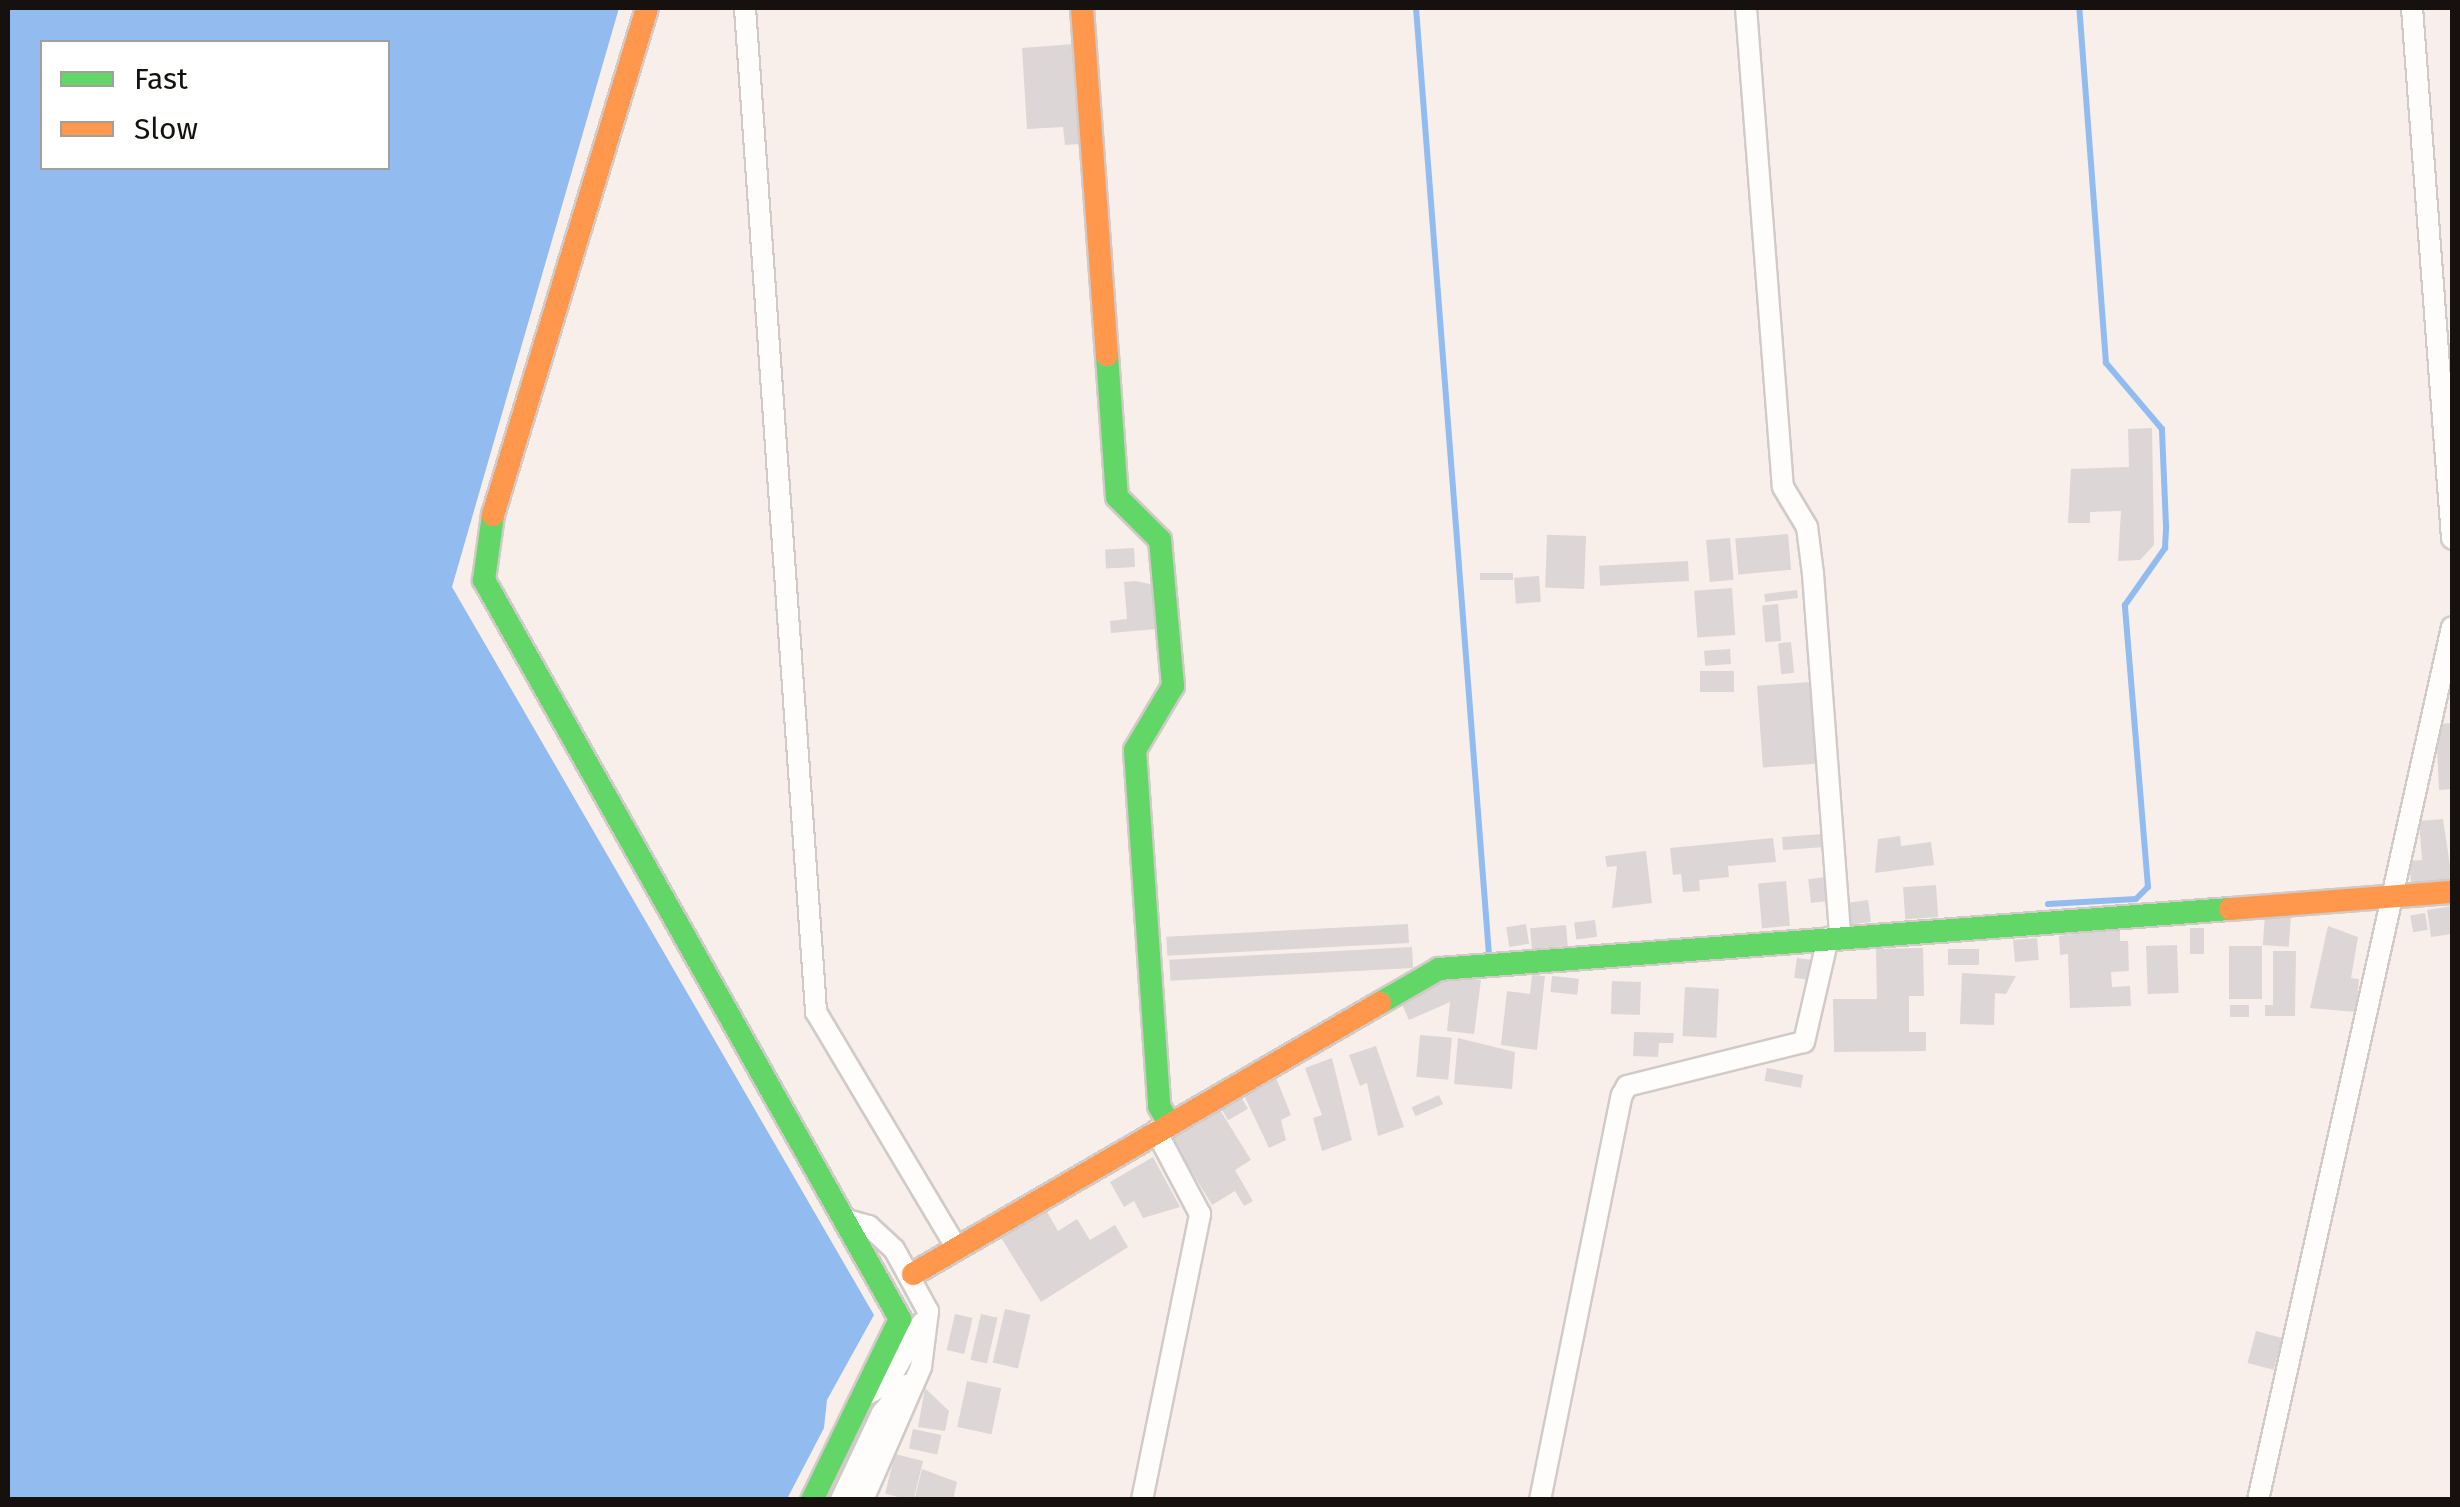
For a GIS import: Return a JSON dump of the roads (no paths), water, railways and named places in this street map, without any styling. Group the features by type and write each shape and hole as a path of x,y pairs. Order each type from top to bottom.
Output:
{"street":[{"path":"647,8 484,547 484,580 900,1319 812,1500"},
{"path":"745,8 816,1012 935,1260 922,1367 863,1500"},
{"path":"1082,8 1117,497 1160,540 1173,686 1135,750 1159,1106 1163,1127 1200,1214 1142,1500"},
{"path":"1540,1500 1622,1095 1627,1086 1804,1042 1834,937 1813,574 1807,526 1782,487 1746,8"},
{"path":"2412,8 2452,538"},
{"path":"2258,1500 2393,896 2410,790 2452,627"},
{"path":"935,1260 1439,969 2452,892"},
{"path":"844,1219 869,1226 935,1260"},
{"path":"862,1397 887,1384 928,1310"},
{"path":"841,1500 882,1413 922,1367"}],"water":[{"path":"8,8 619,8 452,587 874,1315 827,1400 824,1428 787,1499 8,1499"}],"waterway":[{"path":"1416,8 1489,954"},
{"path":"2048,904 2136,899 2148,887 2125,605 2165,548 2166,526 2162,429 2106,363 2079,8"}]}
